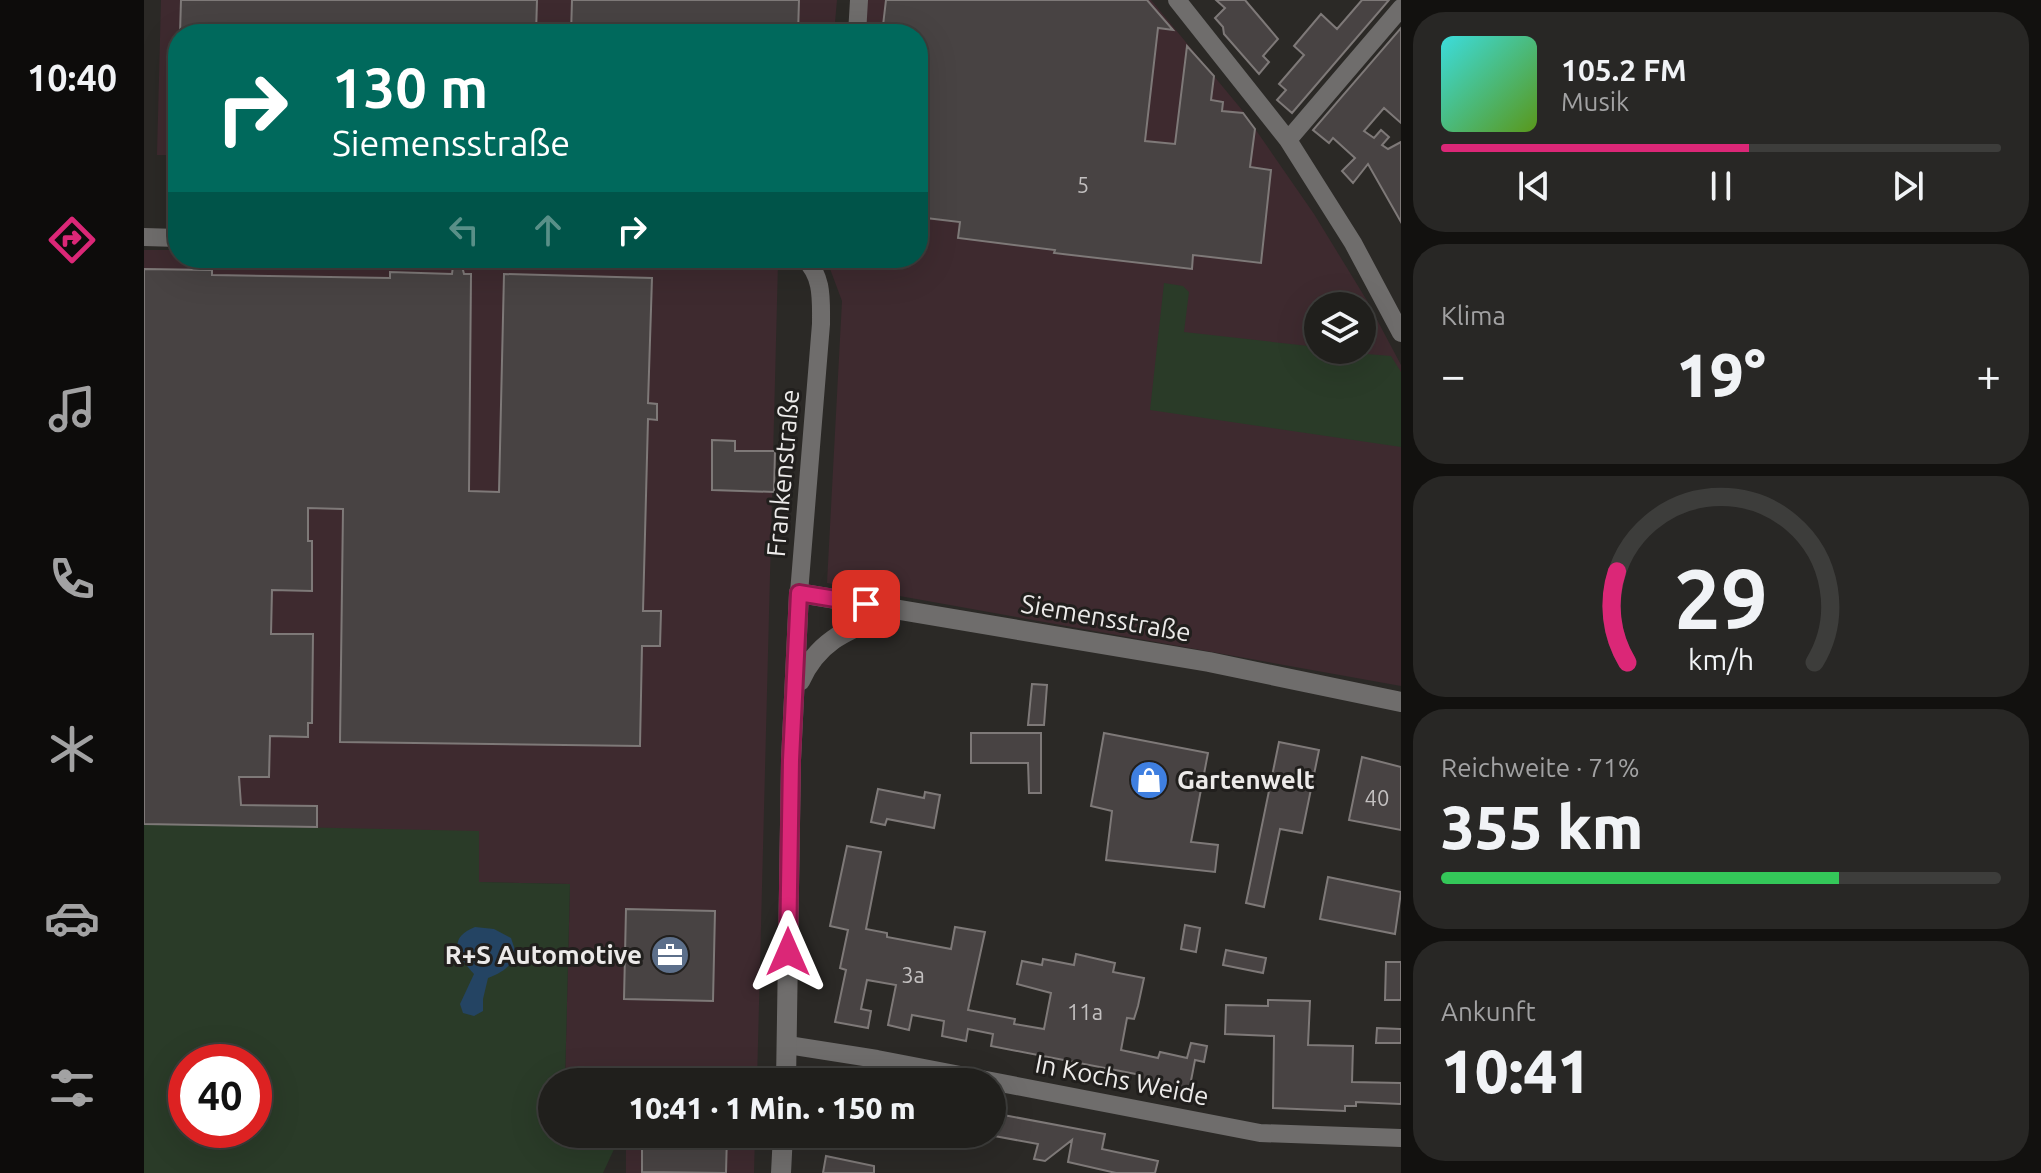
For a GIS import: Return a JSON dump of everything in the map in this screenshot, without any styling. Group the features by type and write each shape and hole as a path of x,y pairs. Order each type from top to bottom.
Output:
{"street":[{"path":"858,24 859,0"},
{"path":"1180,1 1288,140 1353,243 1401,333"},
{"path":"1288,140 1401,8"},
{"path":"144,237 168,238"},
{"name":"Frankenstraße","path":"787,1068 789,860 799,593 821,324 820,285 814,268"},
{"name":"Siemensstraße","path":"799,593 1195,660 1401,702"},
{"path":"795,692 808,663 836,636 897,609"},
{"name":"In Kochs Weide","path":"788,1045 877,1059 1260,1133 1401,1138"},
{"path":"781,1173 782,1148"}],"shaded area":[{"path":"161,0 837,0 835,24 168,24 168,155 157,155"},
{"path":"861,0 1151,0 1242,110 1314,214 1362,292 1304,292 1304,364 1376,364 1376,318 1401,365 1401,686 827,583 842,301 830,268 928,268 928,24 860,24"},
{"path":"144,250 168,250 168,268 778,268 757,1068 565,1068 570,884 479,882 144,824"},
{"path":"626,1148 755,1148 754,1173 626,1173"}],"green space":[{"path":"1164,283 1183,286 1189,292 1184,332 1304,345 1304,364 1376,364 1376,355 1391,356 1401,372 1401,447 1150,410"},
{"path":"144,824 479,831 479,882 570,884 565,1068 538,1068 538,1148 615,1148 603,1173 144,1173"}],"water":[{"path":"475,927 494,929 511,938 516,953 505,969 488,978 483,1011 474,1016 463,1013 460,1004 474,974 459,954 458,942 466,931"}],"building":[{"path":"181,0 537,0 536,24 180,24"},
{"path":"572,0 799,0 798,24 571,24"},
{"path":"886,0 1147,0 1173,30 1158,28 1145,141 1175,144 1187,46 1214,76 1211,100 1223,102 1222,111 1243,113 1255,129 1250,167 1271,170 1261,263 1193,255 1192,269 958,238 960,222 928,218 928,24 883,24"},
{"path":"1216,0 1245,0 1278,39 1263,56 1269,62 1259,74 1224,34 1223,27 1215,18 1225,8"},
{"path":"1362,0 1389,0 1292,113 1277,100 1286,90 1279,84 1304,55 1294,46 1321,14 1337,29"},
{"path":"1401,28 1401,123 1384,108 1364,131 1374,138 1381,130 1389,137 1382,145 1388,149 1401,142 1401,222 1368,164 1353,183 1342,171 1355,158 1333,138 1329,143 1313,130"},
{"path":"453,268 462,268 464,274 471,274 469,491 499,492 504,274 652,278 648,403 657,404 657,420 648,419 643,611 661,611 660,646 642,646 640,746 340,742 343,509 308,508 308,541 312,541 312,591 272,590 271,634 313,634 312,723 308,723 308,737 270,736 269,777 239,777 241,805 317,806 317,827 144,824 144,269 212,270 212,275 390,278 390,272 452,274"},
{"path":"712,440 735,441 735,451 775,451 774,492 712,490"},
{"path":"1032,684 1047,685 1044,725 1028,725"},
{"path":"971,733 1041,733 1041,793 1029,793 1028,763 971,763"},
{"name":"Gartenwelt","path":"1104,733 1208,753 1191,842 1218,845 1215,872 1106,860 1112,811 1091,806"},
{"path":"1279,742 1319,750 1302,833 1280,829 1264,907 1246,903"},
{"path":"1362,757 1401,767 1401,830 1349,820"},
{"path":"878,789 924,798 925,792 940,795 934,828 887,819 885,825 871,822"},
{"path":"847,846 881,852 866,929 887,933 887,937 951,949 955,927 985,932 968,1010 1015,1019 1014,1024 1044,1029 1051,993 1017,984 1022,961 1042,965 1043,959 1074,965 1076,954 1115,963 1113,972 1144,978 1134,1019 1127,1018 1121,1050 1158,1058 1160,1052 1187,1058 1191,1043 1207,1046 1204,1062 1195,1060 1189,1091 1139,1082 1141,1075 991,1046 993,1034 968,1029 966,1041 942,1036 944,1021 912,1015 909,1030 888,1025 896,985 867,980 861,1009 871,1011 868,1028 835,1022 846,970 840,968 848,930 830,926"},
{"path":"1328,877 1401,892 1395,934 1320,919"},
{"name":"R+S Automotive","path":"626,909 715,911 713,1001 624,999"},
{"path":"1185,925 1200,928 1196,952 1181,949"},
{"path":"1226,950 1266,958 1263,973 1223,965"},
{"path":"1386,962 1401,962 1401,1000 1385,1000"},
{"path":"1268,1000 1310,1001 1308,1045 1353,1046 1352,1082 1401,1083 1401,1104 1356,1102 1356,1106 1345,1106 1345,1111 1273,1108 1274,1036 1225,1034 1226,1005 1268,1006"},
{"path":"1377,1028 1401,1029 1401,1043 1376,1043"},
{"path":"1006,1115 1105,1134 1102,1149 1158,1161 1155,1173 1116,1173 1068,1162 1072,1140 1045,1161 1034,1159 1038,1144 1006,1138"},
{"path":"642,1148 727,1148 726,1173 642,1172"},
{"path":"826,1156 874,1166 874,1173 823,1173"}],"place":[{"name":"Gartenwelt","path":"1149,780"},
{"name":"R+S Automotive","path":"670,955"}],"route":[{"path":"788,952 791,760 799,593 866,604"}]}
